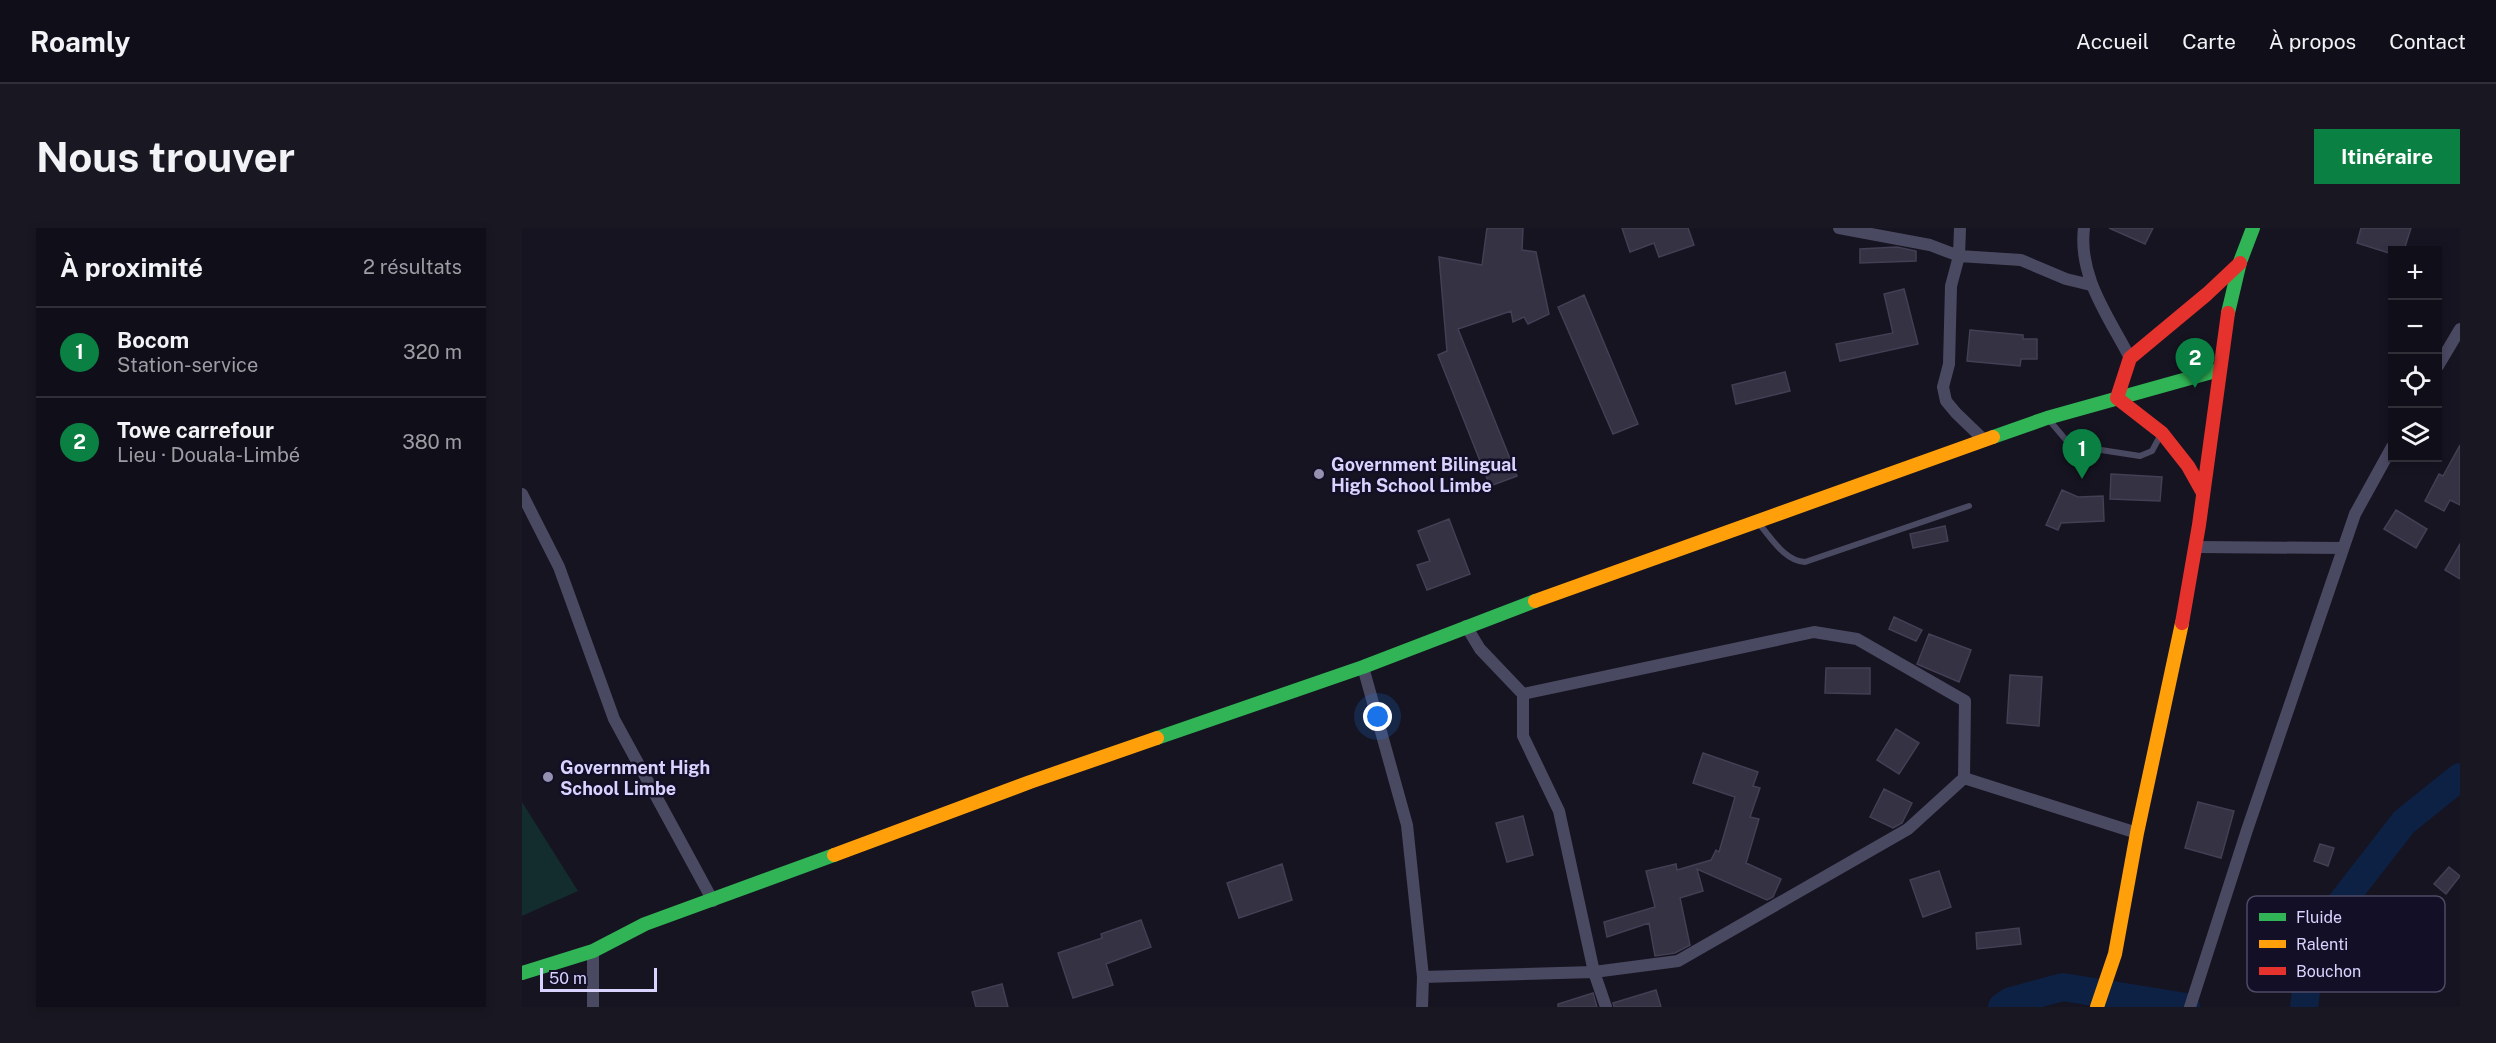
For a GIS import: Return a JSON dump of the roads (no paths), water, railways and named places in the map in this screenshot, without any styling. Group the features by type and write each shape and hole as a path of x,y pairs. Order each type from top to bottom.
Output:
{"main road":[{"path":"2097,1007 2115,954 2137,833 2182,625 2196,547 2219,370 2240,262 2253,228"},
{"path":"2116,398 2130,358 2207,294 2240,262"},
{"path":"522,973 592,951 645,924 713,901 1030,782 1363,667 1466,626 1984,440 2047,418 2219,370"},
{"path":"2116,398 2162,433 2188,466 2202,491"}],"street":[{"path":"1839,228 1930,245 1959,256 2021,260 2066,279 2091,285"},
{"path":"1960,228 1959,256 1951,286 1949,364 1943,387 1946,401 1984,440"},
{"path":"2084,228 2084,253 2091,285 2130,358"},
{"path":"2442,359 2460,329"},
{"path":"2190,1007 2247,830 2355,514 2388,454"},
{"path":"522,494 559,567 614,719 713,901"},
{"path":"2196,547 2343,548"},
{"path":"1466,626 1480,649 1523,694 1523,736 1559,811 1594,972 1606,1007"},
{"path":"1423,978 1594,972 1678,961 1908,829 1964,778 1965,701 1857,639 1814,632 1523,694"},
{"path":"1363,667 1407,825 1423,978 1422,1007"},
{"path":"1964,778 2137,833"},
{"path":"592,951 594,1007"}],"lane":[{"path":"2047,418 2066,440 2075,446 2140,456 2152,451 2162,433"},
{"path":"1758,522 1795,562 1805,562 1969,506"}],"waterway":[{"path":"2346,896 2404,822 2460,777"},
{"path":"2002,1007 2011,1001 2063,987 2186,1007"},
{"path":"2304,1007 2306,992"}],"place":[{"name":"Towe carrefour","path":"2195,388"},
{"name":"Government Bilingual High School Limbe","path":"1319,474"},
{"name":"Bocom","path":"2082,479"},
{"name":"Government High School Limbe","path":"548,777"}]}
